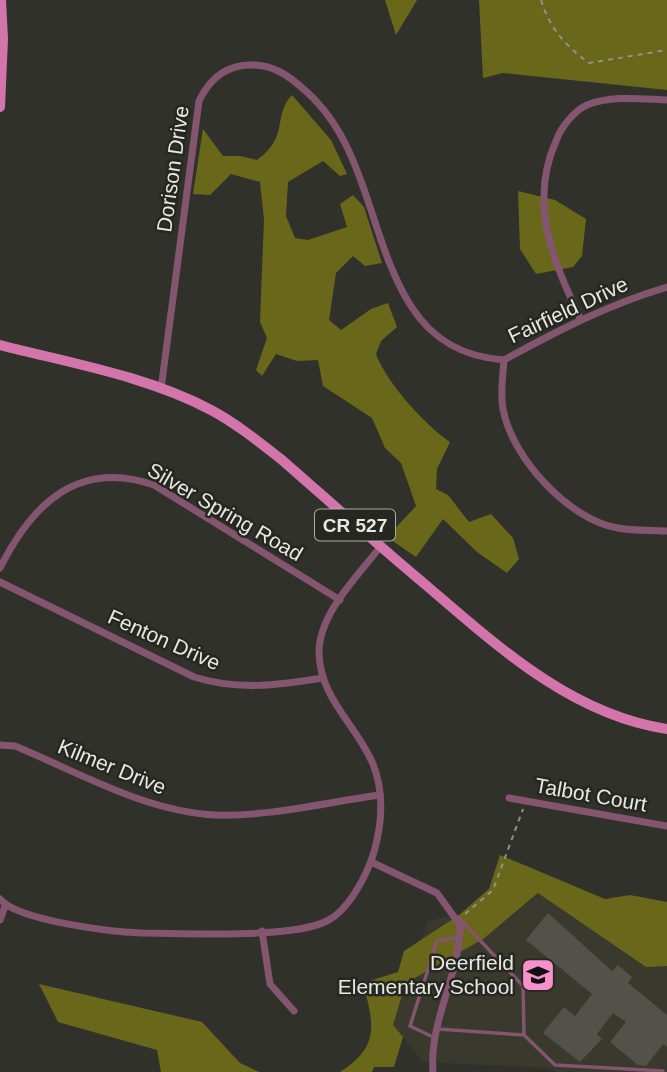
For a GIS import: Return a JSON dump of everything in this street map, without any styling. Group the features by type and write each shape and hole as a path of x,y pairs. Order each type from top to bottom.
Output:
{"main road":[{"path":"0,107 3,38 1,0"},
{"name":"CR 527","path":"0,345 161,389 211,410 253,436 380,547 523,666 613,716 640,725 667,729"}],"street":[{"name":"Dorison Drive","path":"161,389 200,100 206,87 217,75 249,65 279,70 315,98 336,125 359,170 399,283 426,326 454,349 476,357 503,360"},
{"path":"581,320 549,243 542,202 546,161 558,135 584,106 605,99 667,100"},
{"name":"Fairfield Drive","path":"667,287 630,298 503,360 503,409 508,426 552,491 579,513 596,521 617,528 667,531"},
{"name":"Silver Spring Road","path":"0,568 18,532 42,505 70,488 102,478 128,477 154,485 340,600"},
{"path":"0,920 3,903 33,916 128,933 262,931 296,929 325,922 345,905 371,862 380,832 380,794 373,764 331,699 323,678 319,649 325,626 340,600 380,547"},
{"name":"Fenton Drive","path":"0,582 194,677 214,684 266,687 323,678"},
{"name":"Kilmer Drive","path":"0,745 15,746 157,806 187,812 235,815 380,794"},
{"name":"Talbot Court","path":"509,799 667,826"},
{"path":"371,862 437,893 458,917 460,937 433,1037 433,1072"},
{"path":"262,931 270,984 294,1011"}],"lane":[{"path":"458,917 523,986 524,1035"},
{"path":"433,1037 410,1026 438,941 460,937"},
{"path":"436,1028 524,1035 555,1065 663,1071"}],"path":[{"path":"541,0 547,21 564,44 589,63 623,60 667,50"},
{"path":"458,917 493,890 525,801"}],"shaded area":[{"path":"385,0 417,0 396,35"},
{"path":"479,0 667,0 667,90 503,73 483,78"},
{"path":"292,95 331,140 347,174 340,176 323,161 288,182 286,216 295,238 308,240 347,227 340,204 353,195 364,207 382,263 365,266 353,256 336,273 329,320 341,330 371,309 388,303 397,327 381,341 376,354 388,377 407,402 450,442 437,469 436,489 448,495 469,522 491,514 513,538 519,559 507,573 477,552 443,519 416,557 387,537 416,506 401,463 385,448 372,418 323,386 318,360 297,361 276,354 262,376 256,370 267,338 260,322 264,219 260,182 231,174 210,195 193,194 203,129 223,156 257,160 274,143 286,103"},
{"path":"518,191 555,200 586,219 582,256 573,267 536,274 520,249"},
{"path":"500,855 605,899 630,895 667,902 667,966 646,967 538,893 483,939 406,983 393,1025 403,1037 394,1067 374,1067 372,1072 340,1072 362,1053 371,1033 370,1011 363,983 398,972 404,951 459,915 489,889"},
{"name":"Deerfield Elementary School","path":"539,893 645,966 667,966 667,1072 556,1072 547,1068 423,1062 393,1025 428,921 468,912 489,933"},
{"path":"39,984 202,1022 240,1063 259,1072 161,1072 157,1050 58,1022"}],"building":[{"name":"Deerfield Elementary School","path":"548,913 612,971 618,965 632,977 628,983 667,1015 667,1047 663,1044 646,1066 638,1065 610,1042 626,1022 613,1013 597,1034 602,1039 580,1062 543,1033 564,1007 575,1016 592,994 526,940"}],"place":[{"name":"Deerfield Elementary School","path":"538,975"}]}
